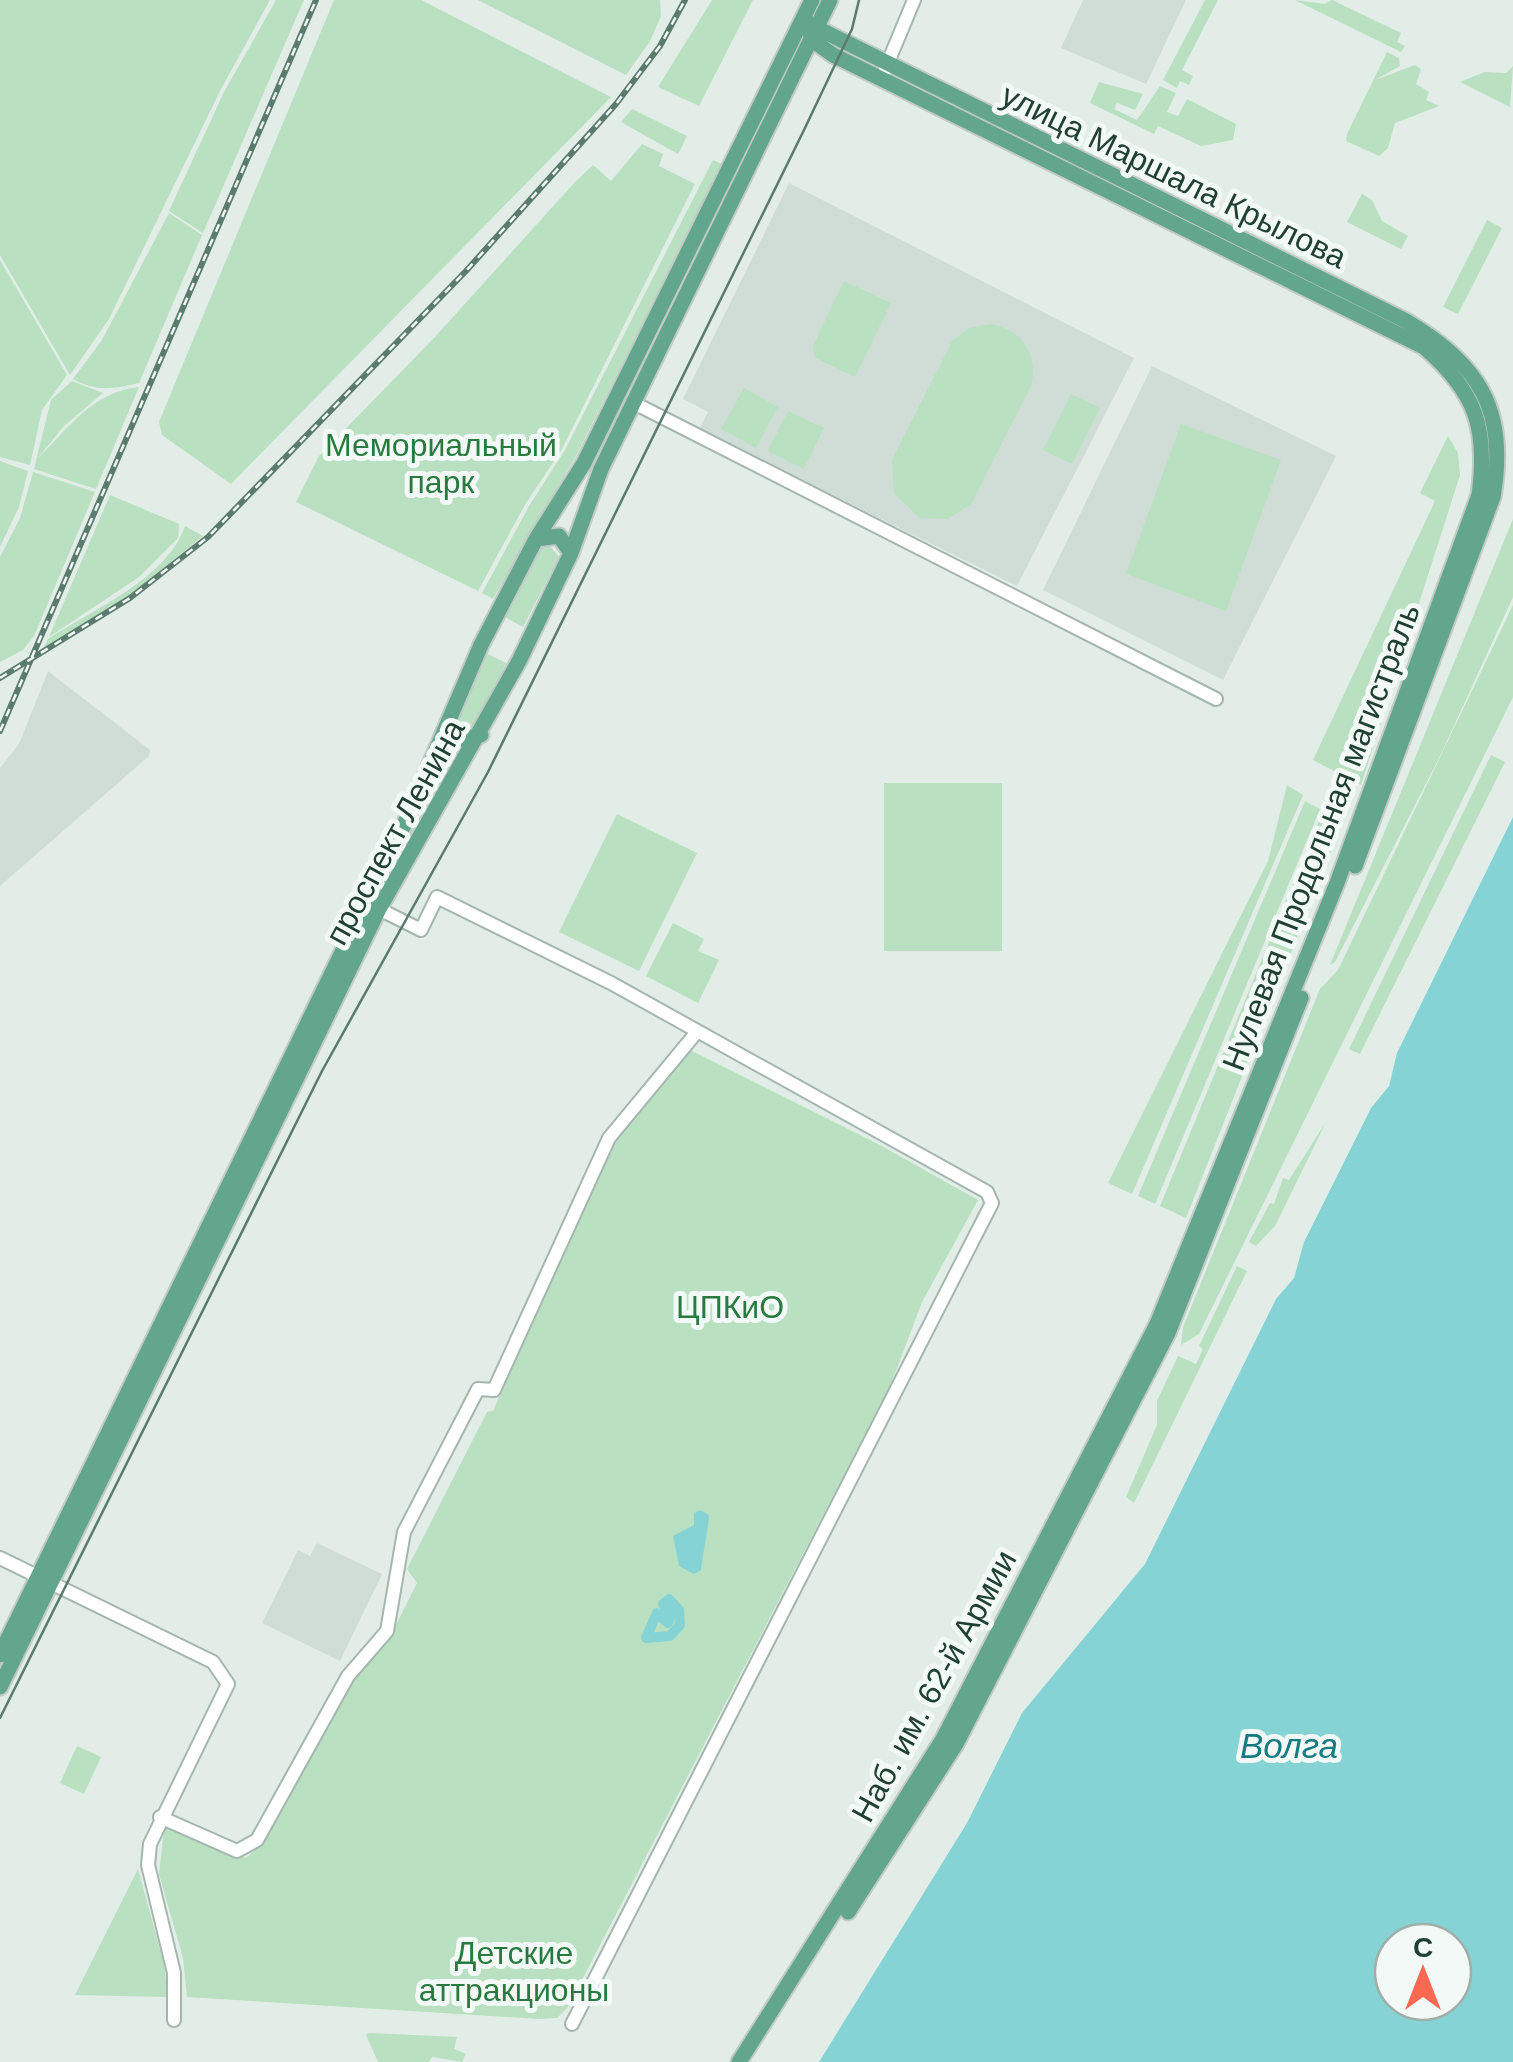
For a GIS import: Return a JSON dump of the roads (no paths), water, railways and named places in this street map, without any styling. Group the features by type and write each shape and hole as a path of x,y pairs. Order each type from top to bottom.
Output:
{"main road":[{"name":"проспект Ленина","path":"0,1655 43,1580 378,910 423,827 481,735 571,553 602,469 811,28 812,0"},
{"name":"проспект Ленина","path":"0,1687 43,1580 405,823 448,722 536,538 584,463 811,28 830,0"},
{"name":"улица Маршала Крылова","path":"811,28 884,72 1284,269 1430,335 1456,356 1486,397"},
{"name":"улица Маршала Крылова","path":"1284,269 1404,335 1448,367"},
{"name":"Нулевая Продольная магистраль","path":"1162,1329 1337,882 1479,495 1484,457 1480,425 1461,383 1448,367"},
{"name":"Нулевая Продольная магистраль","path":"1162,1329 1402,748 1488,512 1500,459 1496,420 1486,397"},
{"path":"536,538 559,536 571,553"},
{"path":"448,722 457,740 481,735"},
{"name":"Наб. им. 62-й Армии","path":"739,2062 943,1739 1162,1329"},
{"name":"Наб. им. 62-й Армии","path":"751,2062 956,1744 1162,1329"}],"street":[{"path":"884,72 914,0"},
{"path":"634,403 1216,699"},
{"path":"378,910 421,930 437,897 611,983 986,1192 992,1203 572,2024"},
{"path":"160,1817 237,1851 257,1840 354,1666 387,1630 407,1524 478,1388 494,1390 603,1152 633,1106 696,1033"},
{"path":"0,1558 212,1662 228,1684 160,1817 148,1865 174,1974 174,2020"}],"water":[{"name":"Волга","path":"1513,817 1513,2062 819,2062 967,1823 1022,1713 1145,1564 1276,1299 1294,1278 1304,1242 1371,1108 1389,1086 1397,1053"},
{"path":"700,1510 709,1515 701,1570 694,1574 679,1566 673,1536 694,1525 694,1513"}],"waterway":[{"path":"669,1599 679,1610 680,1625 670,1636 646,1638 657,1613 668,1623 670,1615 663,1604 669,1599"}],"tram line":[{"path":"0,1718 322,1071 488,772 804,130 852,29 859,0"}],"railway":[{"path":"0,731 316,0"},
{"path":"0,678 130,598 208,537 466,271 616,104 660,46 685,0"}],"park label":[{"name":"Мемориальный парк","path":"441,464"},
{"name":"ЦПКиО","path":"730,1307"},
{"name":"Детские аттракционы","path":"514,1972"}]}
